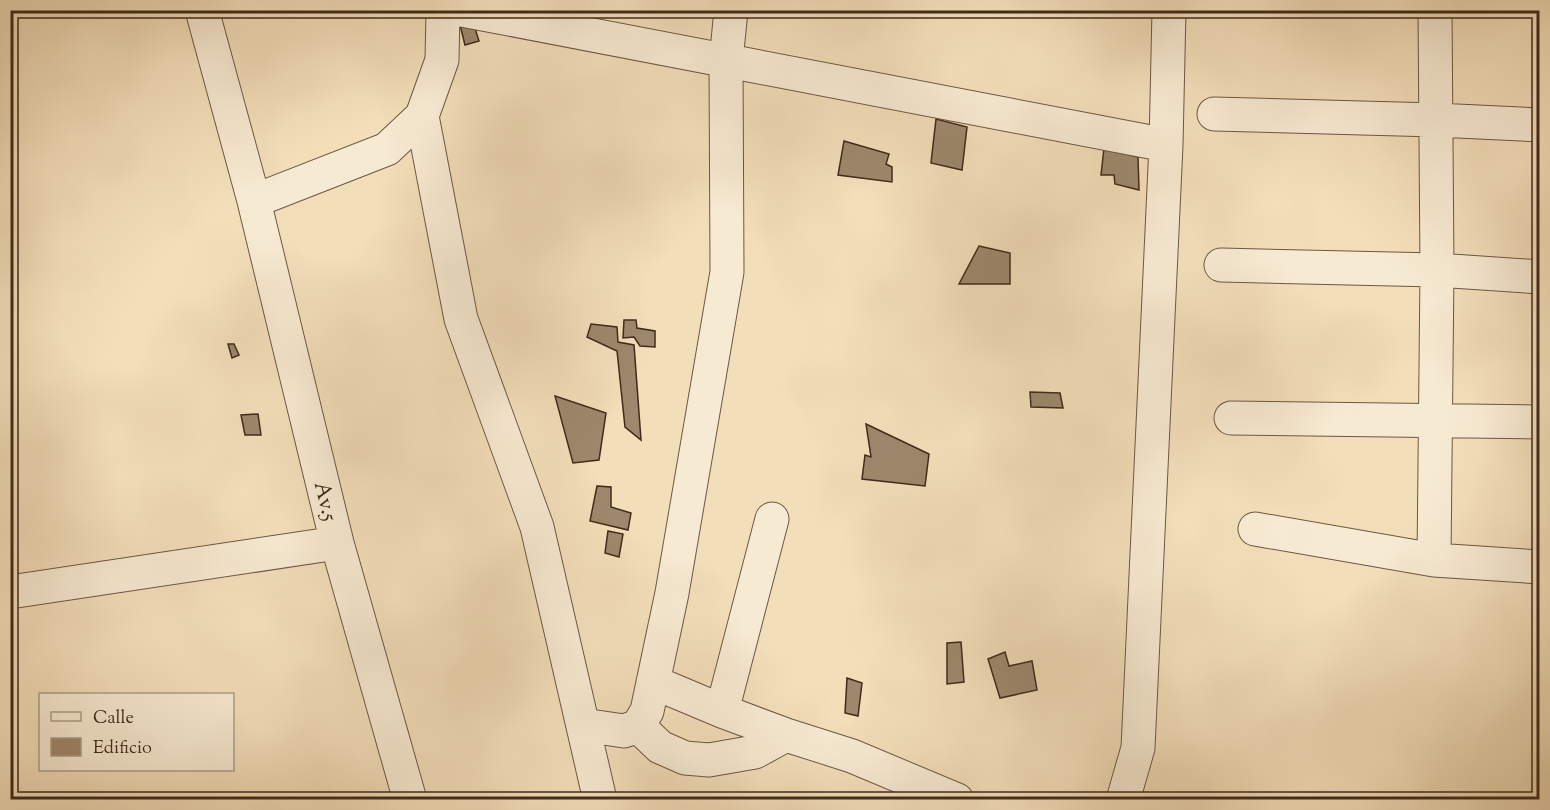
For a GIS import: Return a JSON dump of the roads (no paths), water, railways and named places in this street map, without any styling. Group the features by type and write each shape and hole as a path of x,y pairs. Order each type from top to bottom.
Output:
{"street":[{"name":"Av.5","path":"201,10 254,201 337,543 410,800"},
{"path":"254,201 387,149 422,116 442,60 443,10"},
{"path":"462,10 1166,146"},
{"path":"584,725 624,731 638,726 647,711 672,593 728,272 726,61 731,10"},
{"path":"1123,800 1138,748 1166,146 1169,10"},
{"path":"1434,560 1437,420 1435,10"},
{"path":"1214,114 1539,125"},
{"path":"422,116 461,319 537,527 600,800"},
{"path":"1221,265 1437,270 1539,277"},
{"path":"1231,418 1539,422"},
{"path":"722,711 772,519"},
{"path":"1255,529 1434,560 1539,567"},
{"path":"10,592 337,543"},
{"path":"653,682 786,735 852,756 957,800"},
{"path":"638,726 660,747 685,758 709,760 755,752 786,735"}]}
